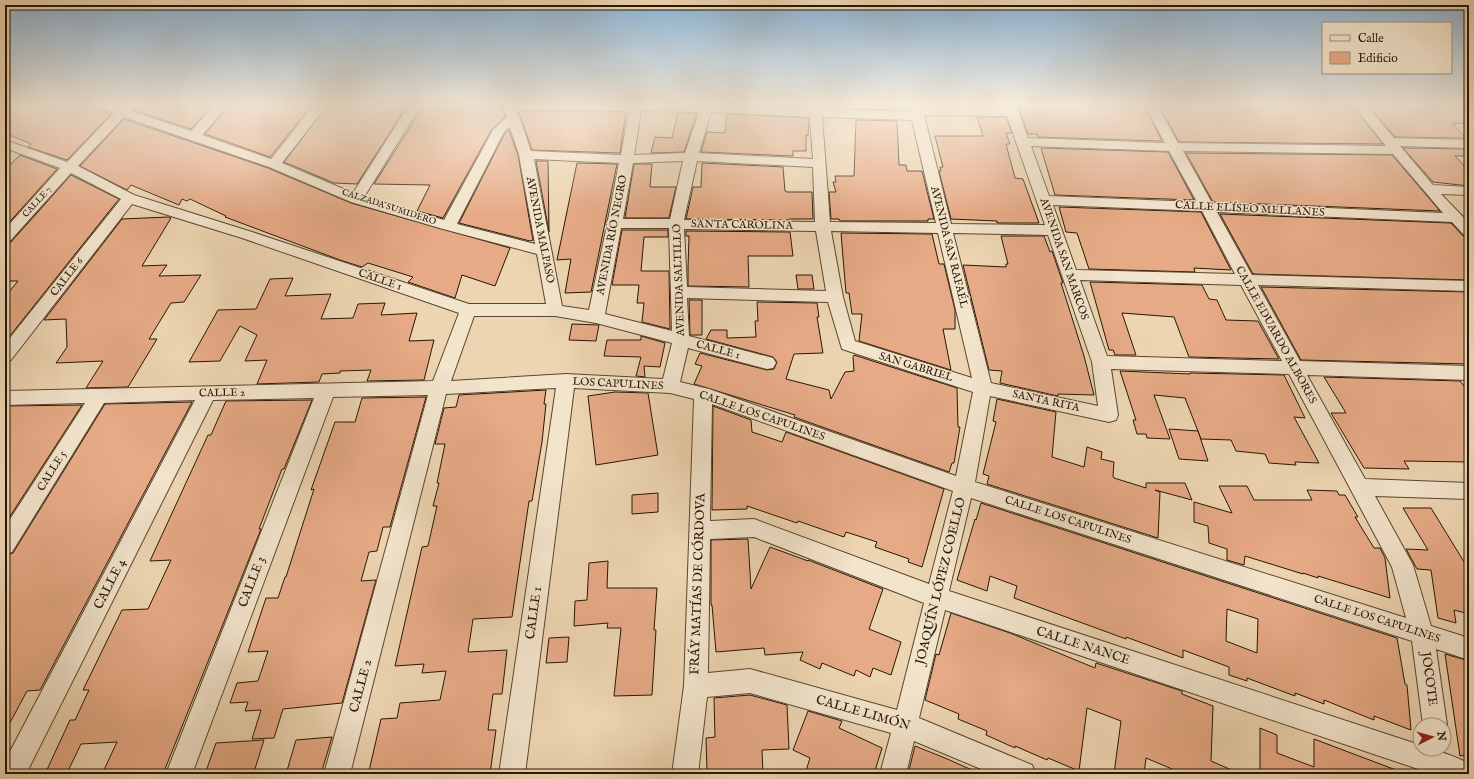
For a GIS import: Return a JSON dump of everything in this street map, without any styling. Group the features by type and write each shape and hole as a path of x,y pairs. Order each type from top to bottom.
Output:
{"street":[{"name":"CALLE 7","path":"5,238 94,141"},
{"name":"CALZADA SUMIDERO","path":"209,141 274,164 356,199 448,226 544,251"},
{"path":"274,164 292,141"},
{"path":"356,199 392,141"},
{"path":"448,226 493,141"},
{"name":"AVENIDA MALPASO","path":"521,141 526,155 555,310"},
{"name":"AVENIDA RÍO NEGRO","path":"596,317 630,141"},
{"name":"AVENIDA SALTILLO","path":"670,386 681,340 676,224 696,141"},
{"path":"679,292 835,297 823,226 818,141"},
{"name":"AVENIDA SAN RAFAÉL","path":"923,141 983,388"},
{"name":"CALLE EDUARDO ALBORES","path":"1171,141 1402,565"},
{"path":"1390,141 1429,189 1469,232"},
{"path":"1023,142 1174,147 1394,146 1469,144"},
{"name":"AVENIDA SAN MARCOS","path":"1023,142 1101,362 1109,415"},
{"name":"CALLE 1","path":"5,144 69,167 129,198 247,235 468,310 555,310 596,317 767,363"},
{"path":"526,155 627,159 691,157 820,163"},
{"path":"1429,189 1469,191"},
{"name":"CALLE 6","path":"5,356 129,198"},
{"name":"CALLE ELÍSEO MELLANES","path":"1043,200 1456,218"},
{"name":"SANTA CAROLINA","path":"613,223 1054,230"},
{"path":"1070,275 1469,286"},
{"name":"SAN GABRIEL","path":"835,297 848,345 983,388"},
{"name":"CALLE 2","path":"337,774 439,388 468,310"},
{"path":"1101,362 1469,373"},
{"name":"CALLE 1","path":"512,774 566,381"},
{"name":"CALLE 2","path":"5,398 439,388 566,381"},
{"name":"LOS CAPULINES","path":"566,381 670,386"},
{"name":"CALLE LOS CAPULINES","path":"670,386 703,394 964,487 1422,632 1469,649"},
{"name":"SANTA RITA","path":"983,388 1109,415"},
{"name":"JOAQUÍN LÓPEZ COELLO","path":"893,774 964,487 983,388"},
{"name":"CALLE 3","path":"179,774 326,391"},
{"name":"CALLE 4","path":"12,774 208,393"},
{"name":"FRÁY MATÍAS DE CÓRDOVA","path":"685,774 696,686 703,394"},
{"name":"CALLE 5","path":"5,545 98,397"},
{"path":"1360,487 1469,491"},
{"name":"CALLE NANCE","path":"700,532 754,528 936,597 1441,762 1465,774"},
{"name":"JOCOTE","path":"1402,565 1422,632 1434,717"},
{"name":"CALLE LIMÓN","path":"696,686 750,681 905,724 1023,774"}],"building":[{"path":"25,141 85,141 67,160 28,147 31,144"},
{"path":"103,141 190,141 268,168 351,203 510,248 495,286 462,275 455,298 408,282 413,277 368,263 362,267 340,260 225,217 226,216 190,199 187,201 182,199 179,205 131,185 127,190 80,166"},
{"path":"226,141 283,141 270,157"},
{"path":"300,141 384,141 357,184 334,183 284,162"},
{"path":"401,141 485,141 443,218 417,211 430,185 374,184"},
{"path":"501,141 513,141 518,155 533,240 530,241 459,223"},
{"path":"529,141 622,141 620,153 532,150"},
{"path":"654,141 688,141 684,152 651,153"},
{"path":"704,141 806,141 806,151 793,151 793,156 701,152"},
{"path":"855,141 898,141 899,165 906,165 907,171 922,171 934,219 928,219 928,221 840,221 839,219 831,219 829,192 836,192 833,182 836,182 835,176 854,176"},
{"path":"936,141 1009,141 1010,144 1006,144 1015,178 1023,179 1039,223 997,223 997,221 951,219 939,171 941,171 940,167 943,167"},
{"path":"1381,141 1383,144 1179,142"},
{"path":"1041,148 1168,152 1194,200 1055,195"},
{"path":"1403,148 1469,149 1469,156 1455,156 1469,171 1469,186 1433,182"},
{"path":"1186,153 1392,155 1440,211 1213,202"},
{"path":"20,155 57,169 5,227 5,163 12,163"},
{"path":"536,161 548,161 549,232"},
{"path":"577,163 617,164 591,292 565,293 571,259 557,260"},
{"path":"702,163 783,167 785,191 812,192 813,219 686,219 693,187 701,187"},
{"path":"634,164 652,164 650,187 676,187 669,218 625,218"},
{"path":"71,175 119,199 5,342 5,297 18,281 5,281 5,244 11,242"},
{"path":"1059,207 1201,212 1231,270 1194,268 1195,272 1089,269 1077,233 1066,232"},
{"path":"1220,214 1451,223 1463,236 1469,238 1469,280 1253,274"},
{"path":"171,218 142,266 167,265 159,276 201,275 184,302 171,303 149,339 157,339 128,387 86,388 103,361 56,363 67,347 66,319 44,320 122,219"},
{"path":"622,230 668,230 668,237 644,237 641,271 669,271 670,329 642,322 644,303 637,303 639,285 612,285"},
{"path":"686,231 790,232 793,256 748,256 749,287 688,286 689,236 686,236"},
{"path":"841,233 932,234 939,264 944,264 955,310 955,329 943,329 951,370 859,341 862,314 852,314 849,293 846,293"},
{"path":"1001,236 1044,236 1050,252 1052,251 1063,283 1061,283 1084,356 1094,395 1058,394 1058,396 1000,383 1002,371 989,370 963,265 1006,267 1006,264 1008,264"},
{"path":"796,275 812,275 814,289 798,289"},
{"path":"293,278 285,296 331,294 321,319 353,318 358,304 385,303 381,315 417,313 409,341 434,340 424,380 367,381 371,370 340,371 340,373 322,374 319,382 257,384 267,360 245,361 257,335 240,326 220,361 189,362 218,310 256,309 270,279"},
{"path":"1090,282 1202,285 1209,299 1217,300 1226,320 1258,321 1279,359 1189,357 1174,317 1122,313 1136,355 1115,355 1113,350 1109,350"},
{"path":"1261,287 1469,292 1469,364 1301,360"},
{"path":"689,300 702,300 702,335 690,335"},
{"path":"757,302 817,303 819,317 817,317 823,353 794,354 786,379 829,390 831,399 845,372 854,371 854,355 957,388 958,427 960,427 954,463 952,463 949,472 794,417 795,415 694,384 702,366 695,364 700,353 767,370 774,369 777,362 773,357 706,339 711,330 727,330 727,338 756,337 755,321 758,321"},
{"path":"572,324 599,325 596,341 569,340"},
{"path":"641,336 665,343 660,367 644,366 645,377 636,376 641,357 604,356 607,340 641,340"},
{"path":"1120,371 1190,374 1284,375 1305,418 1294,417 1319,463 1295,462 1296,465 1269,463 1265,454 1236,451 1231,440 1201,439 1185,398 1154,395 1170,439 1147,438 1146,434 1137,434 1133,420 1136,420"},
{"path":"1324,377 1460,381 1469,392 1469,462 1404,461 1409,469 1364,468 1331,413 1346,413"},
{"path":"546,390 542,442 532,501 529,501 512,617 473,619 468,652 507,650 502,694 493,694 488,730 496,730 490,774 370,774 371,771 369,771 381,719 397,718 400,703 440,700 446,671 422,673 424,664 395,666 422,547 428,546 437,506 433,506 439,483 437,483 445,444 435,444 444,408 456,407 459,395"},
{"path":"615,392 648,393 658,455 596,465 588,396"},
{"path":"426,397 390,527 383,527 377,551 369,552 361,581 376,580 342,703 283,709 274,738 252,739 261,710 245,711 248,702 230,703 237,683 258,681 268,651 248,652 266,598 278,598 286,577 314,489 311,490 335,422 355,422 362,398"},
{"path":"997,399 1056,412 1052,457 1084,467 1087,447 1102,452 1101,459 1114,462 1114,478 1146,488 1146,483 1185,483 1192,500 1155,490 1160,492 1158,538 987,484 989,476 983,474 996,422 993,421"},
{"path":"312,400 284,469 282,469 259,529 261,529 163,774 102,774 117,742 81,744 67,773 45,774 70,720 75,720 89,690 83,690 122,610 148,609 171,560 150,561 208,435 211,435 226,401"},
{"path":"192,402 40,690 27,691 5,732 5,555 13,553 105,404"},
{"path":"82,405 5,524 5,406"},
{"path":"713,406 751,420 752,432 782,442 786,432 944,489 922,567 908,562 909,559 875,547 877,542 846,532 844,537 798,521 797,523 747,506 747,509 712,510"},
{"path":"1169,429 1198,431 1208,461 1179,459"},
{"path":"1219,486 1247,486 1254,500 1312,500 1307,490 1337,491 1339,495 1345,495 1358,517 1355,517 1374,548 1380,548 1385,558 1390,598 1245,556 1244,565 1227,560 1227,549 1209,543 1208,526 1194,522 1194,502 1232,513"},
{"path":"658,493 658,512 632,514 632,495"},
{"path":"981,503 1397,638 1405,684 1407,685 1411,730 1374,716 1374,720 1324,700 1324,704 1295,693 1295,696 1247,678 1247,681 1229,675 1229,667 1183,650 1183,658 1126,637 1126,639 1014,598 1017,586 990,576 987,591 957,580 975,519 976,520","holes":["1227,609 1258,619 1257,653 1226,641"]},
{"path":"1403,508 1431,508 1469,570 1469,614 1454,610 1456,623 1438,618 1431,570 1417,569 1406,549 1428,550"},
{"path":"748,539 751,589 770,547 883,589 869,629 901,642 891,675 873,668 870,677 856,670 854,676 822,663 820,669 800,660 803,652 765,655 764,648 716,652 711,605 711,540"},
{"path":"608,561 607,588 657,588 652,695 614,696 621,628 607,628 608,623 574,626 575,601 587,600 589,563"},
{"path":"951,613 1010,633 1095,668 1096,663 1182,691 1182,694 1213,706 1211,761 1241,774 1184,774 1146,758 1144,774 1114,774 1121,721 1087,708 1079,771 1048,758 1047,760 1015,746 1015,748 986,735 987,731 958,719 959,714 925,700 936,654 939,655"},
{"path":"569,637 567,662 546,663 549,638"},
{"path":"1445,654 1469,661 1469,755 1460,756"},
{"path":"750,695 787,705 789,749 762,750 763,774 711,774 711,772 707,772 706,738 715,737 714,698"},
{"path":"808,711 842,721 839,728 882,748 874,774 805,774 810,758 793,750"},
{"path":"1260,728 1277,735 1277,753 1314,767 1314,739 1404,774 1260,774"},
{"path":"332,737 321,774 286,774 296,740"},
{"path":"264,740 254,772 205,774 216,743"},
{"path":"915,746 945,758 981,774 908,774"}]}
